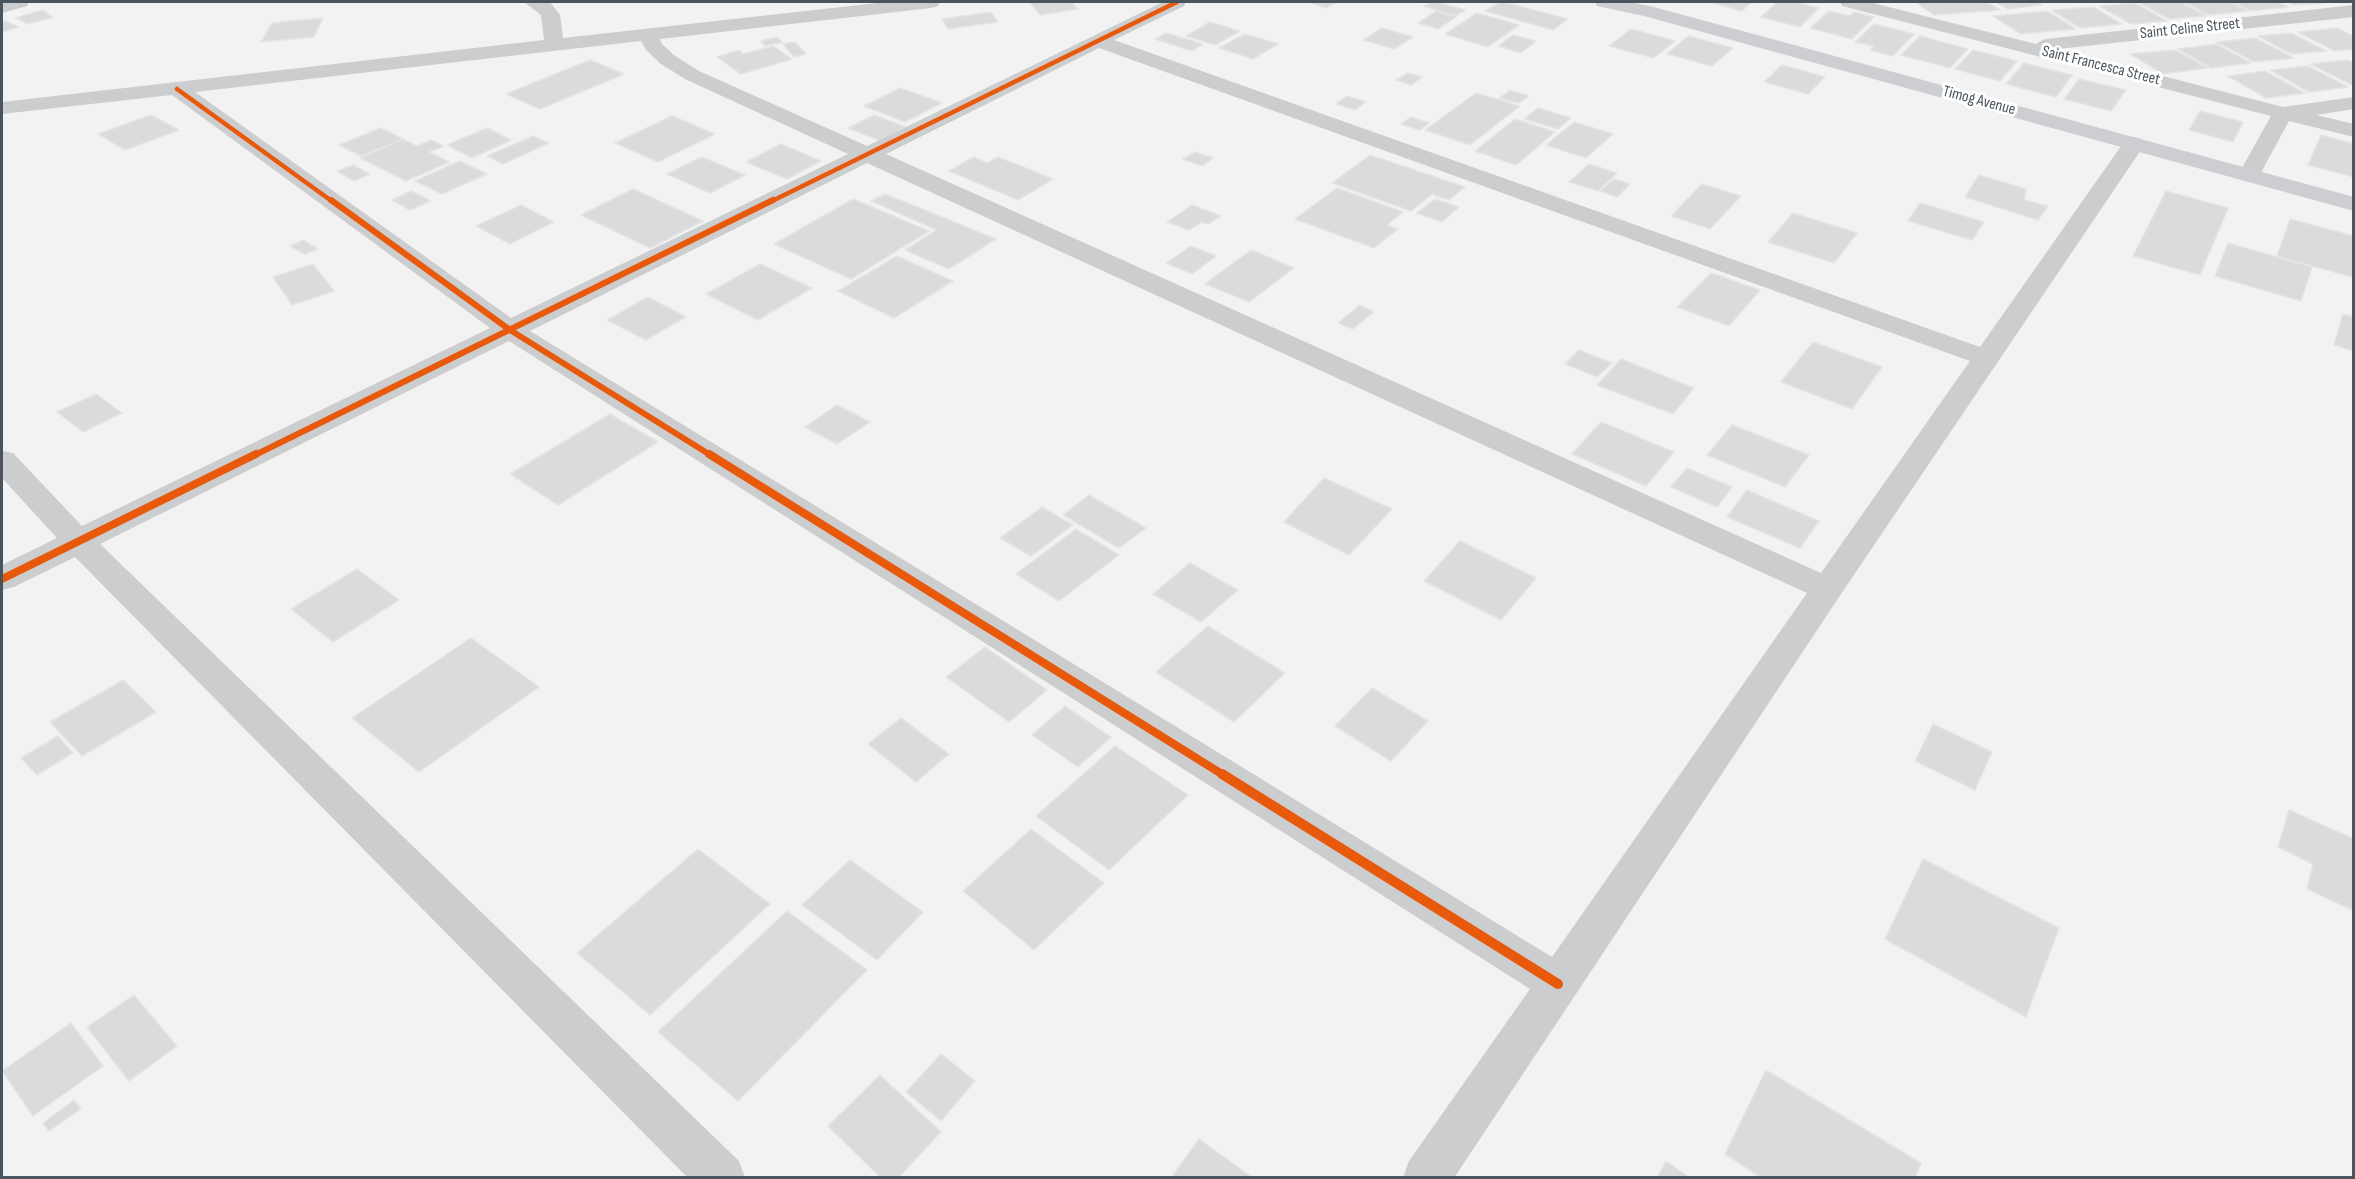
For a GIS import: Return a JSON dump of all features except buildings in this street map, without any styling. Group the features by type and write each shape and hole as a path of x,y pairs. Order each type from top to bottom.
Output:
{"main road":[{"name":"Timog Avenue","path":"1604,2 1647,11 2354,204"}],"street":[{"path":"2,7 20,2"},
{"path":"533,2 543,6 552,29"},
{"path":"2,108 177,89 552,29 649,34 931,2"},
{"path":"2,579 1177,2"},
{"name":"Saint Francesca Street","path":"1849,2 2354,131"},
{"name":"Saint Celine Street","path":"2026,47 2354,11"},
{"path":"649,34 652,46 668,60 692,75 1827,589"},
{"path":"1097,41 1986,358"},
{"path":"177,89 510,330 1558,984"},
{"path":"2249,175 2283,113 2354,103"},
{"path":"1426,1178 1827,589 2134,144"},
{"path":"2,460 79,542 722,1178"}],"cycle path":[{"path":"2,579 1177,2"},
{"path":"177,89 510,330 1558,984"}]}
